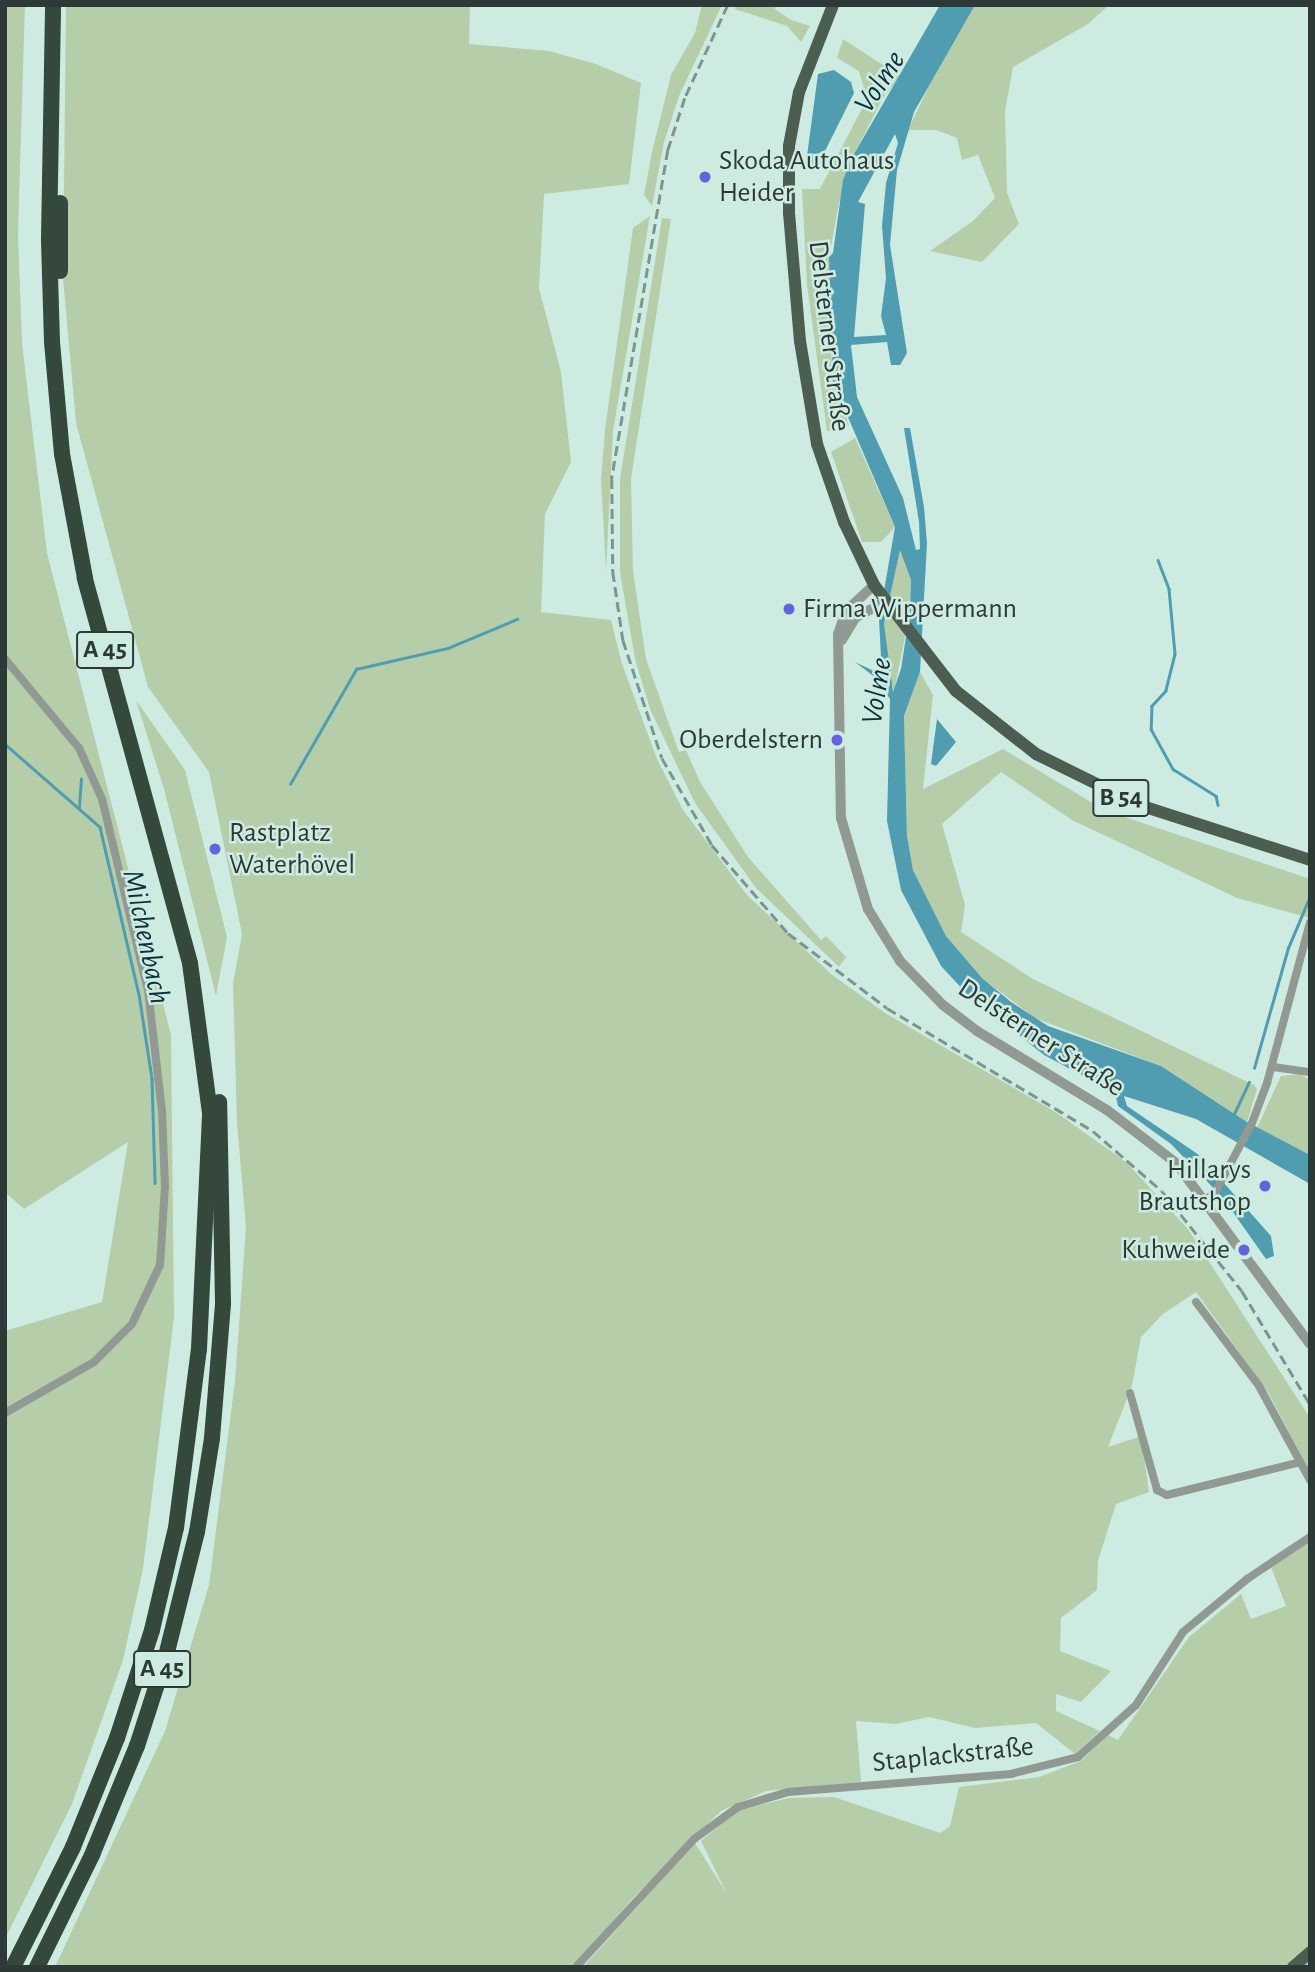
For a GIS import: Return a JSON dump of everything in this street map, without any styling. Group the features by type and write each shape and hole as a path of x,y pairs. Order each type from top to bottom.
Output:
{"highway":[{"name":"A 45","path":"13,1967 91,1806 152,1630 176,1528 188,1444 207,1204 207,1062 190,963 85,578 62,454 52,342 49,239 53,5"},
{"name":"A 45","path":"37,1967 124,1780 183,1596 212,1438 224,1204 215,1062 198,962 94,577 69,446 60,343 61,5"}],"main road":[{"name":"Delsterner Straße","path":"833,5 799,92 789,146 789,213 802,352 817,443 844,522 884,601"},
{"name":"B 54","path":"884,601 926,657 981,714 1056,767 1139,805 1310,860"},
{"path":"1293,1967 1310,1952"}],"street":[{"name":"Delsterner Straße","path":"874,585 858,597 841,620 837,757 841,818 862,897 891,947 925,989 965,1023 1142,1134 1211,1195 1310,1344"},
{"path":"840,646 848,625 884,601"},
{"path":"5,659 79,748 102,799 148,990 162,1111 165,1186 160,1265 132,1324 94,1362 5,1413"},
{"path":"1211,1195 1252,1124 1273,1067 1277,1034 1310,923"},
{"path":"1273,1067 1310,1072"},
{"path":"1196,1302 1259,1386 1310,1480"},
{"path":"1130,1393 1157,1490 1167,1495 1300,1462"},
{"name":"Staplackstraße","path":"576,1967 694,1839 737,1807 788,1792 1011,1774 1078,1757 1136,1705 1183,1632 1247,1579 1310,1537"}],"green space":[{"path":"5,5 25,5 18,233 22,343 47,553 171,1035 174,1317 143,1569 123,1660 72,1804 5,1939 5,1331 102,1302 128,1142 24,1209 5,1192"},
{"path":"66,5 470,5 469,44 549,51 596,64 641,83 629,184 544,194 539,288 561,372 571,462 545,514 541,612 611,620 622,664 657,759 683,810 747,895 831,974 885,1013 1057,1113 1126,1162 1188,1229 1310,1418 1310,1472 1269,1394 1196,1292 1163,1314 1141,1337 1132,1386 1108,1447 1141,1436 1149,1492 1116,1504 1098,1561 1097,1590 1061,1618 1060,1651 1111,1671 1081,1702 1056,1694 1056,1711 1100,1731 1075,1754 1036,1723 975,1728 929,1717 896,1724 856,1721 861,1782 766,1791 721,1811 632,1899 578,1962 583,1967 55,1967 165,1731 209,1585 235,1381 246,1227 237,1123 233,984 242,934 209,772 148,687 76,423 63,278"},
{"path":"702,5 722,5 679,96 664,142 652,206 644,195 671,75 695,33"},
{"path":"737,5 776,5 775,9 791,20 810,26 801,42 787,26 735,9"},
{"path":"975,5 1109,5 1088,24 1013,67 1005,111 1007,193 1019,224 982,262 930,251 973,221 995,198 978,155 962,160 957,138 936,130 908,130 947,48"},
{"path":"843,39 900,76 883,98 854,154 839,203 829,257 832,371 849,426 827,431 807,285 802,189 820,189 867,99 859,71 837,58"},
{"path":"650,216 613,431 606,572 601,479 605,430 633,228"},
{"path":"662,218 671,219 631,479 633,571 646,659 679,752 686,750 700,782 748,857 821,940 826,936 846,957 839,967 756,888 695,803 650,709 635,659 620,572 620,479"},
{"path":"855,438 895,527 881,542 862,542 831,452"},
{"path":"900,549 911,581 910,611 894,692 886,663 884,624"},
{"path":"920,672 933,695 923,789 1003,749 1104,810 1310,879 1310,918 1237,898 1072,820 1001,772 942,824 965,905 961,932 1033,979 1254,1085 1257,1089 1247,1122 1161,1066 1035,1018 982,978 946,936 913,870 907,836 904,716"},
{"path":"136,700 185,770 227,937 216,996 164,789"},
{"path":"1300,1074 1310,1080 1310,1155 1257,1128 1281,1076"},
{"path":"1310,1542 1310,1967 583,1967 695,1843 727,1894 701,1841 736,1811 789,1798 834,1797 940,1833 950,1826 959,1787 1039,1777 1081,1761 1108,1735 1118,1740 1189,1637 1241,1594 1251,1619 1286,1606 1271,1567"}],"water":[{"path":"940,5 975,5 914,112 897,170 890,245 907,353 900,365 891,365 887,342 851,345 857,397 903,498 916,550 920,549 919,522 904,428 910,428 924,507 927,543 920,672 904,716 907,836 913,870 946,936 982,978 1011,1002 1048,1026 1161,1066 1247,1122 1310,1155 1310,1184 1196,1119 1124,1096 1127,1106 1199,1155 1271,1236 1274,1256 1266,1259 1223,1198 1171,1144 1118,1106 1115,1093 1044,1055 967,994 941,966 901,890 887,821 890,699 876,678 855,662 882,675 879,620 895,527 833,382 829,257 833,253 843,180 854,154","holes":["895,134 898,143 886,183 882,226 886,278 881,316 886,335 854,337 865,204 858,202","900,550 911,580 910,611 901,669 893,692 884,624"]},
{"path":"834,70 851,82 854,93 819,163 805,171 818,74"},
{"path":"937,719 956,742 936,766 931,764"}],"waterway":[{"path":"1158,560 1169,589 1175,654 1166,691 1152,706 1151,729 1173,769 1216,796 1218,805"},
{"path":"290,784 356,669 448,648 517,619"},
{"name":"Milchenbach","path":"5,744 100,827 139,994 152,1079 155,1183"},
{"path":"79,807 81,779"},
{"path":"1254,1068 1288,948 1310,896"},
{"path":"1234,1114 1249,1082"}],"railway":[{"path":"728,5 685,98 668,150 612,479 613,572 623,640 662,758 712,845 788,933 887,1008 1093,1131 1162,1191 1242,1291 1310,1404"}],"place":[{"name":"Skoda Autohaus Heider","path":"705,177"},
{"name":"Firma Wippermann","path":"789,609"},
{"name":"Oberdelstern","path":"837,740"},
{"name":"Rastplatz Waterhövel","path":"215,849"},
{"name":"Hillarys Brautshop","path":"1265,1186"},
{"name":"Kuhweide","path":"1244,1250"}],"water label":[{"name":"Volme","path":"880,82"},
{"name":"Volme","path":"877,691"}]}
